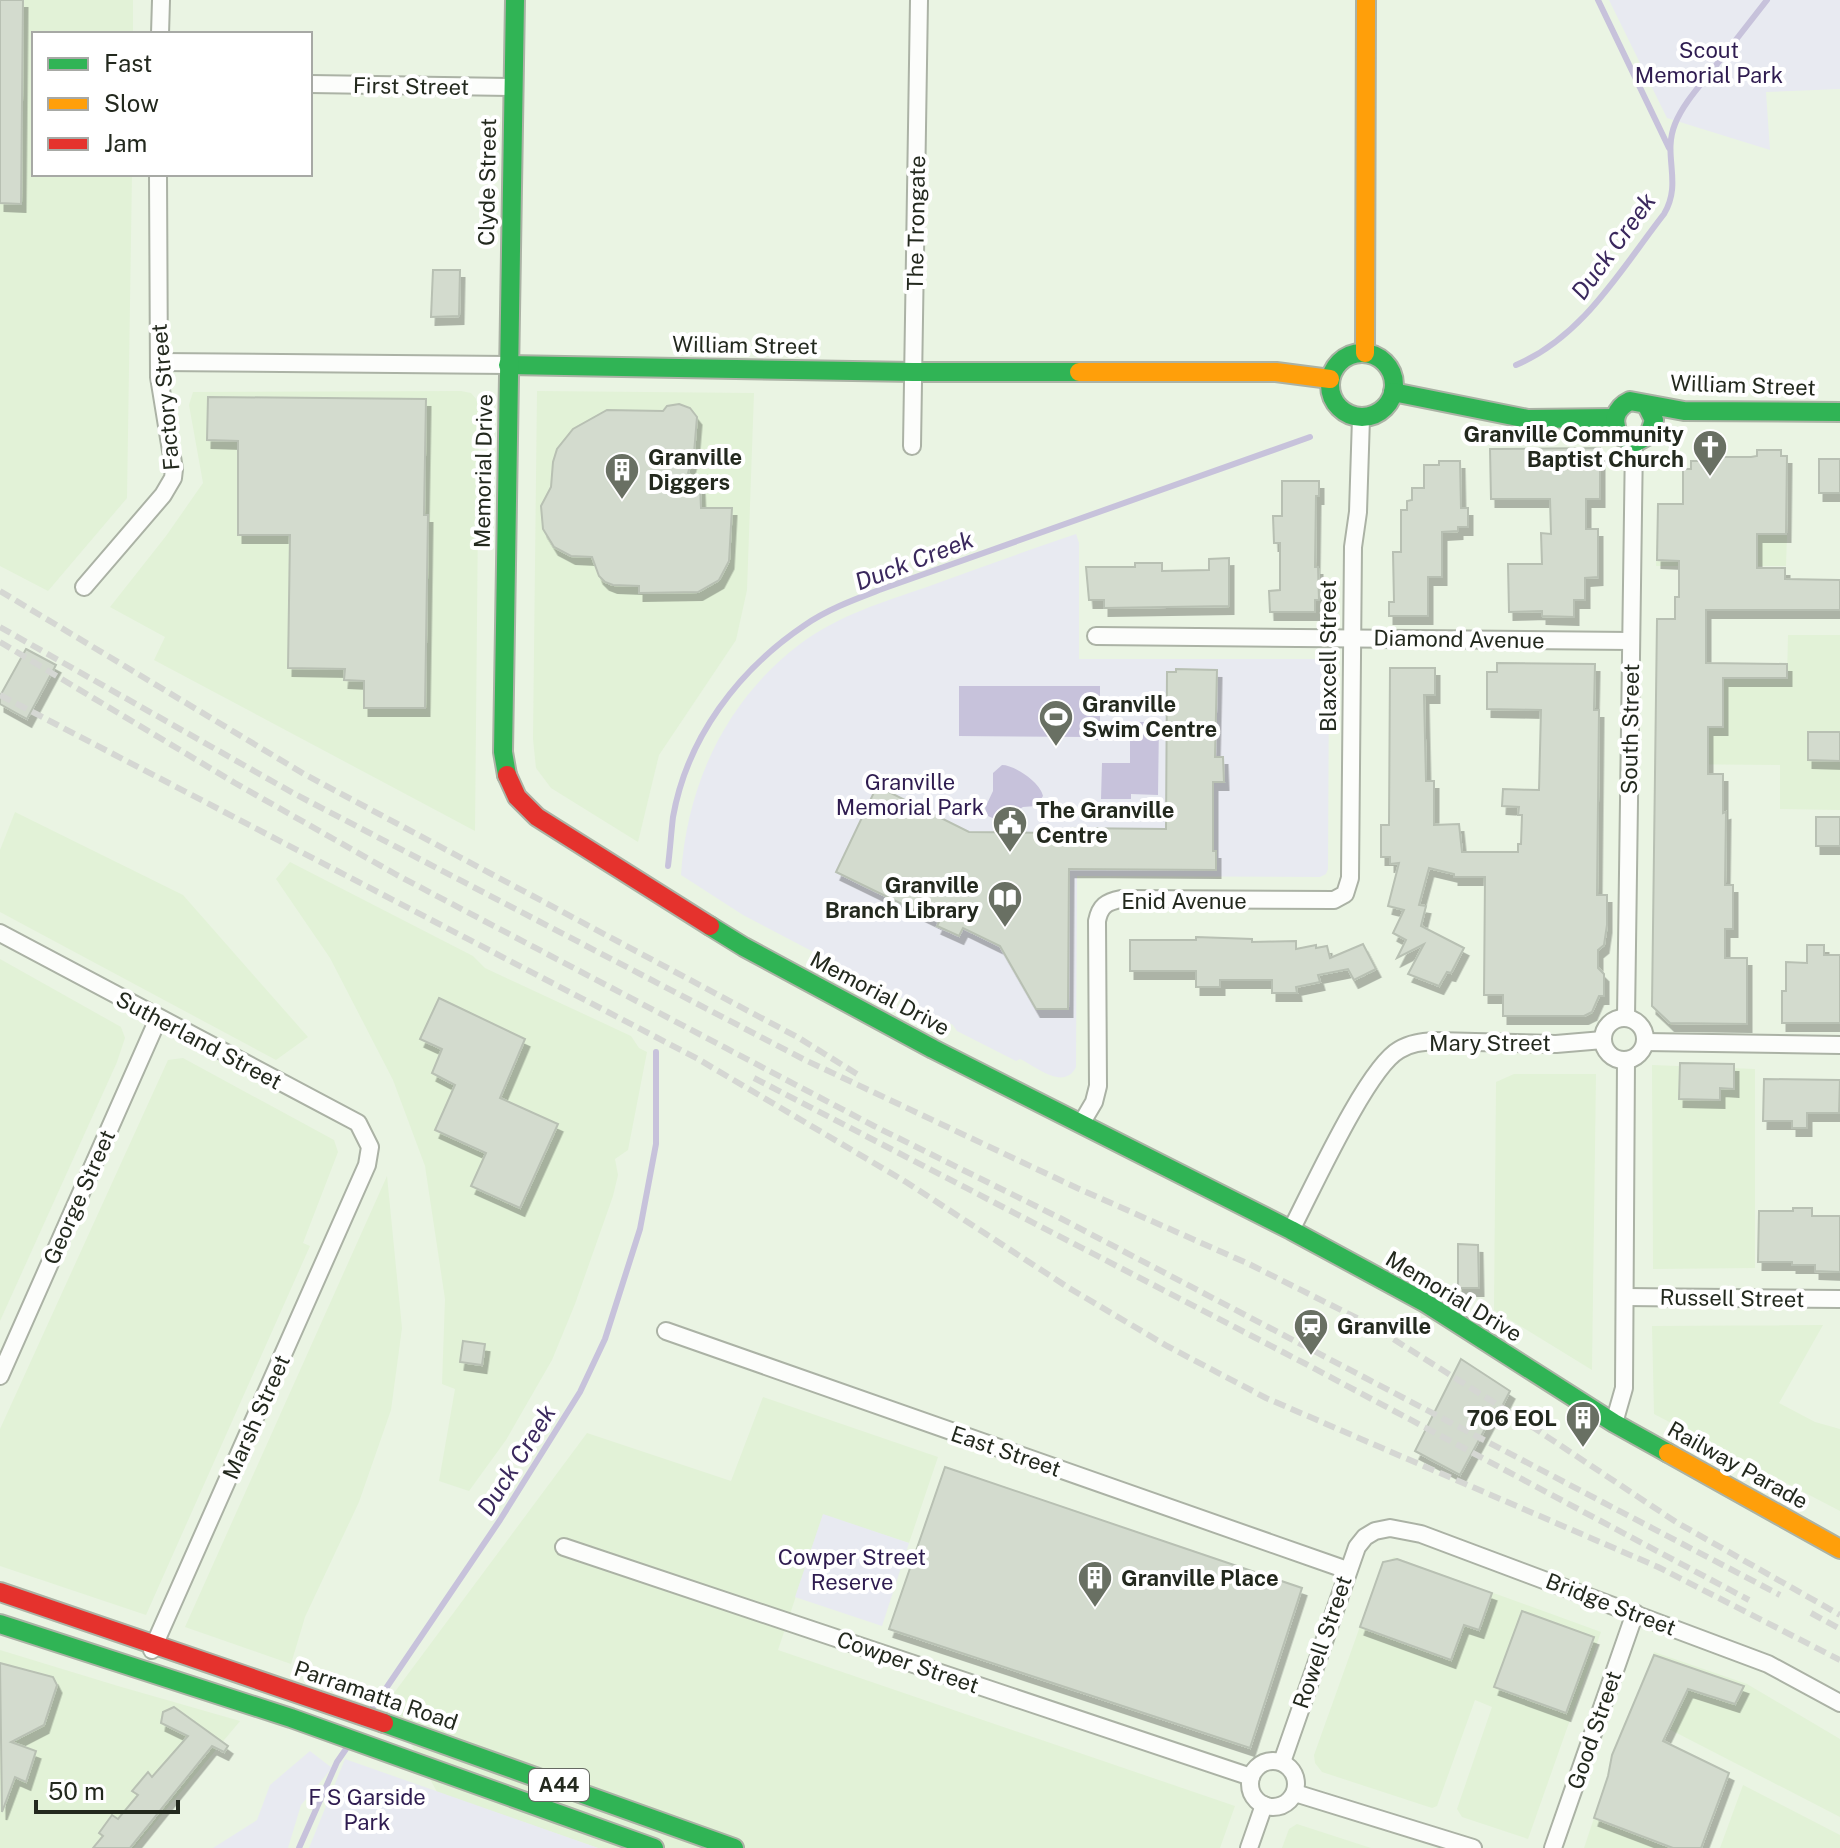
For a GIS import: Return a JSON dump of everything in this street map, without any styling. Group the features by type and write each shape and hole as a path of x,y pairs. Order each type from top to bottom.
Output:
{"main road":[{"name":"Clyde Street","path":"508,365 515,0"},
{"path":"1365,353 1366,0"},
{"path":"1356,353 1365,353 1386,364 1393,379 1393,392 1384,409 1361,418 1345,413 1336,406 1330,391 1330,379 1341,360 1356,353"},
{"name":"William Street","path":"508,365 913,372 1268,371 1330,379"},
{"name":"Memorial Drive","path":"508,365 503,752 507,779 516,796 537,817 717,932 882,1022 1291,1230 1424,1302 1614,1423"},
{"path":"1393,392 1528,419 1614,418"},
{"path":"1632,401 1651,408 1655,421 1642,437 1627,440 1617,432 1614,418 1616,412 1632,401"},
{"name":"William Street","path":"1646,404 1688,411 1840,412"},
{"name":"William Street","path":"1642,437 1688,426 1840,426"},
{"name":"Railway Parade","path":"1614,1423 1840,1549"},
{"name":"Parramatta Road","path":"0,1592 402,1729 722,1846"},
{"name":"A44","path":"0,1624 291,1718 654,1848"}],"street":[{"path":"160,32 161,0"},
{"name":"The Trongate","path":"912,446 919,0"},
{"name":"First Street","path":"312,84 513,87"},
{"name":"Factory Street","path":"84,587 163,495 173,478 159,362 158,176"},
{"name":"William Street","path":"159,362 508,365"},
{"name":"Blaxcell Street","path":"1345,894 1350,878 1353,547 1358,512 1361,418"},
{"name":"South Street","path":"1626,1017 1631,641 1642,437"},
{"name":"Diamond Avenue","path":"1096,636 1631,641"},
{"name":"Enid Avenue","path":"1081,1124 1094,1102 1098,1086 1097,921 1105,904 1121,899 1334,900 1345,894"},
{"name":"Sutherland Street","path":"0,933 358,1123 370,1147 367,1165"},
{"path":"1626,1017 1643,1028 1645,1042 1639,1054 1626,1060 1610,1055 1603,1040 1609,1024 1626,1017"},
{"name":"George Street","path":"0,1376 158,1019"},
{"name":"Mary Street","path":"1291,1230 1372,1079 1397,1050 1416,1042 1435,1041 1556,1044 1603,1040"},
{"path":"1645,1042 1840,1045"},
{"path":"1614,1423 1624,1388 1626,1060"},
{"name":"Marsh Street","path":"143,1670 367,1165"},
{"name":"Russell Street","path":"1625,1297 1840,1299"},
{"name":"East Street","path":"666,1331 1347,1570"},
{"name":"Bridge Street","path":"1375,1531 1390,1528 1421,1534 1635,1613 1768,1664 1840,1703"},
{"name":"Rowell Street","path":"1282,1762 1347,1570 1357,1547 1375,1531"},
{"name":"Cowper Street","path":"564,1547 1251,1777"},
{"name":"Good Street","path":"1553,1848 1635,1613"},
{"path":"1267,1761 1282,1762 1296,1778 1295,1793 1285,1804 1264,1805 1251,1790 1251,1777 1254,1770 1267,1761"},
{"path":"1295,1793 1473,1848"},
{"path":"1249,1848 1264,1805"}],"shaded area":[{"path":"0,0 133,0 133,32 32,32 32,176 132,176 127,498 48,591 0,566"},
{"path":"537,391 754,393 747,590 736,640 659,755 638,842 551,788 536,768 533,739"},
{"path":"193,392 471,393 479,408 475,831 154,660 165,637 110,607 203,483 189,405"},
{"path":"1657,535 1787,535 1786,566 1656,566"},
{"path":"1788,635 1840,635 1840,810 1780,809 1780,765 1655,764 1656,677 1787,678"},
{"path":"959,686 1100,686 1100,740 1090,740 1089,737 959,736"},
{"path":"1130,722 1159,722 1158,795 1131,794 1131,799 1101,799 1102,763 1130,763"},
{"path":"1002,765 1027,776 1043,796 1036,806 1023,807 999,821 988,816 985,808 993,791 993,773"},
{"path":"15,812 183,895 308,1037 276,1060 0,912 0,850"},
{"path":"290,862 473,956 485,968 631,1036 639,1048 647,1052 628,1150 615,1159 618,1175 613,1196 575,1304 552,1360 506,1440 469,1491 439,1481 455,1389 442,1384 445,1299 425,1166 393,1080 330,958 276,879"},
{"path":"0,959 121,1027 125,1038 0,1321"},
{"path":"183,1058 334,1140 338,1152 303,1243 310,1246 146,1615 0,1566 0,1429 168,1060"},
{"path":"1652,1065 1755,1069 1755,1268 1653,1269"},
{"path":"1514,1074 1596,1074 1592,1370 1494,1310 1496,1082"},
{"path":"387,1176 402,1328 391,1410 359,1502 305,1617 291,1664 185,1627"},
{"path":"1823,1325 1779,1403 1815,1422 1840,1429 1840,1511 1654,1414 1652,1326"},
{"path":"763,1397 938,1457 909,1543 823,1515 778,1650 1235,1806 1220,1848 598,1848 437,1792 388,1701 587,1433 731,1481"},
{"path":"1394,1557 1601,1632 1528,1839 1462,1817 1457,1809 1492,1707 1475,1700 1437,1806 1432,1808 1322,1772 1315,1763 1314,1755 1382,1565"},
{"path":"0,1650 240,1721 134,1848 0,1848"},
{"path":"1654,1652 1747,1684 1840,1739 1840,1817 1632,1710"},
{"path":"1743,1785 1840,1835 1840,1848 1720,1848"},
{"path":"1594,1818 1669,1848 1584,1848"},
{"path":"1297,1824 1371,1848 1282,1848 1289,1829"}],"green space":[{"name":"Scout Memorial Park","path":"1609,0 1840,0 1840,89 1766,92 1770,150 1667,118"},
{"name":"Granville Memorial Park","path":"1076,534 1079,543 1079,659 1320,659 1327,662 1328,869 1320,877 1077,876 1076,1067 1071,1074 1057,1077 1020,1059 1016,1061 957,1031 953,1025 743,915 681,875 692,808 715,746 731,718 774,666 814,634 877,604"},
{"name":"Cowper Street Reserve","path":"823,1514 909,1543 882,1626 795,1597"},
{"path":"310,1751 332,1768 301,1805 288,1848 213,1848 257,1820 270,1785"},
{"name":"F S Garside Park","path":"345,1759 598,1848 309,1848"}],"building":[{"path":"0,0 23,0 21,204 0,203"},
{"path":"433,270 460,270 459,316 431,317"},
{"path":"208,397 426,399 425,708 364,708 364,681 344,680 345,669 288,668 290,535 238,535 238,441 207,440"},
{"name":"Granville Diggers","path":"679,404 690,408 697,417 694,453 688,473 700,484 701,508 732,508 729,561 719,580 698,592 639,593 639,586 605,582 599,576 592,557 571,556 554,547 543,529 541,506 551,487 557,449 573,429 607,410 663,411 667,406"},
{"path":"1600,448 1600,499 1586,499 1586,529 1598,529 1598,577 1585,578 1585,600 1574,600 1574,617 1542,616 1542,611 1509,612 1508,564 1542,564 1541,533 1551,534 1550,499 1491,499 1490,449"},
{"path":"1757,450 1781,450 1781,456 1787,456 1786,534 1757,534 1757,568 1785,568 1785,579 1840,580 1840,610 1706,610 1706,663 1787,664 1787,678 1723,678 1723,727 1708,727 1708,774 1723,774 1725,885 1733,885 1733,929 1725,929 1725,958 1747,958 1747,1024 1670,1023 1652,1006 1657,619 1675,619 1675,597 1679,597 1679,561 1657,560 1658,504 1683,504 1683,469 1691,469 1691,461 1757,456"},
{"path":"1819,459 1840,459 1840,493 1819,493"},
{"path":"1439,461 1460,461 1461,508 1468,508 1468,527 1442,532 1442,577 1428,577 1428,616 1389,616 1389,602 1394,602 1393,552 1401,552 1401,510 1407,510 1407,501 1412,500 1412,488 1424,488 1424,465 1439,465"},
{"path":"1282,481 1319,481 1315,567 1318,567 1319,600 1315,600 1315,612 1270,612 1269,591 1280,590 1280,543 1274,543 1273,516 1282,516"},
{"path":"1229,558 1229,606 1104,608 1104,600 1089,600 1086,567 1135,567 1135,563 1162,563 1162,571 1209,570 1209,559"},
{"path":"26,649 56,665 27,719 0,704 0,696"},
{"path":"1497,663 1595,664 1594,710 1599,710 1597,895 1607,895 1607,925 1604,945 1598,950 1598,968 1604,974 1604,996 1599,996 1592,1012 1584,1016 1503,1016 1503,995 1484,995 1485,877 1454,877 1454,874 1429,868 1419,905 1426,906 1421,926 1464,948 1451,973 1447,972 1439,986 1408,974 1424,944 1397,958 1406,940 1393,933 1404,910 1388,906 1399,863 1390,864 1390,857 1381,857 1381,825 1389,825 1390,668 1435,668 1435,695 1424,695 1426,781 1434,781 1434,825 1459,824 1462,852 1518,852 1522,815 1518,815 1519,807 1502,806 1503,789 1539,790 1541,710 1487,709 1487,672 1497,672"},
{"name":"The Granville Centre","path":"1176,669 1217,670 1215,757 1223,757 1224,782 1213,782 1216,870 1069,869 1068,1009 1036,1009 1000,946 963,928 959,936 937,926 939,922 836,872 877,786 969,832 1069,833 1069,828 1166,829 1167,672 1176,672"},
{"path":"1808,732 1840,732 1840,761 1808,760"},
{"path":"1816,817 1840,817 1840,846 1816,846"},
{"path":"1196,937 1252,939 1252,942 1296,941 1296,949 1327,946 1330,958 1363,944 1376,969 1354,980 1348,969 1318,975 1320,982 1296,987 1297,993 1272,993 1272,980 1220,980 1220,987 1196,987 1196,971 1130,971 1130,940 1196,940"},
{"path":"1807,945 1824,945 1824,955 1840,955 1840,1023 1782,1023 1786,962 1807,963"},
{"path":"439,998 525,1039 500,1098 558,1124 520,1208 471,1186 486,1153 435,1130 455,1085 432,1073 442,1049 420,1039"},
{"path":"1680,1063 1734,1064 1734,1089 1720,1088 1720,1100 1679,1099"},
{"path":"1764,1079 1840,1080 1839,1113 1807,1113 1807,1128 1792,1128 1792,1121 1763,1121"},
{"path":"1793,1208 1812,1208 1812,1216 1840,1216 1840,1272 1815,1271 1815,1265 1792,1265 1792,1262 1758,1262 1759,1211 1793,1211"},
{"path":"1458,1244 1478,1245 1479,1288 1458,1288"},
{"path":"463,1341 485,1344 482,1365 460,1362"},
{"path":"1461,1359 1510,1391 1497,1416 1493,1414 1460,1475 1415,1451"},
{"name":"Granville Place","path":"945,1467 1302,1588 1250,1748 889,1629"},
{"path":"1397,1559 1492,1593 1479,1630 1464,1625 1451,1660 1360,1627 1383,1562"},
{"path":"1522,1611 1594,1637 1566,1713 1494,1687"},
{"path":"1654,1655 1744,1686 1735,1704 1688,1689 1663,1741 1729,1773 1701,1848 1673,1848 1594,1818 1612,1755"},
{"path":"0,1663 53,1677 57,1685 44,1725 11,1742 36,1751 26,1782 15,1777 2,1812"},
{"path":"174,1707 228,1746 224,1752 212,1746 130,1848 93,1848 103,1836 99,1833 112,1815 118,1819 138,1795 132,1791 148,1772 152,1777 188,1736 161,1723 163,1712"}],"waterway":[{"path":"1598,0 1669,148"},
{"name":"Duck Creek","path":"1516,365 1540,353 1581,319 1616,279 1664,214 1672,191 1670,147 1678,117 1767,0"},
{"name":"Duck Creek","path":"668,866 673,817 680,788 703,733 737,685 758,663 805,625 833,609 882,589 1310,437"},
{"name":"Duck Creek","path":"372,1709 500,1520 580,1392 605,1339 640,1229 656,1144 656,1052"},
{"name":"Duck Creek","path":"299,1848 337,1762 346,1749"}],"railway":[{"path":"0,591 304,774 799,1038 857,1074"},
{"path":"0,627 293,793 805,1060 1077,1188 1249,1264 1371,1325 1676,1522 1840,1615"},
{"path":"0,642 235,783 397,875 1780,1595"},
{"path":"0,695 698,1059 906,1182 1069,1288 1167,1346 1266,1398 1658,1567 1840,1660"},
{"path":"754,1078 1304,1363 1749,1600"},
{"path":"1811,1613 1840,1629"}],"traffic: fast":[{"path":"507,775 503,752 515,0"},
{"path":"1356,353 1368,353 1385,362 1392,373 1394,385 1392,397 1385,408 1368,417 1356,417 1344,412 1335,403 1330,391 1330,379 1335,367 1344,358 1356,353"},
{"path":"508,365 1079,372"},
{"path":"1393,392 1528,419 1614,418"},
{"path":"1646,404 1654,420 1649,435 1636,442 1620,436 1616,416 1621,407 1630,401 1684,411 1840,412"},
{"path":"710,926 933,1049 1291,1230 1424,1302 1614,1423 1668,1453"},
{"path":"0,1624 291,1718 654,1848"},
{"path":"384,1723 734,1848"}],"traffic: slow":[{"path":"1365,353 1366,0"},
{"path":"1079,372 1276,372 1330,379"},
{"path":"1668,1453 1840,1549"}],"traffic: jam":[{"path":"507,775 517,797 537,817 710,926"},
{"path":"0,1592 384,1723"}],"place":[{"name":"Granville Community Baptist Church","path":"1710,478"},
{"name":"Granville Diggers","path":"622,501"},
{"name":"Granville Swim Centre","path":"1056,748"},
{"name":"The Granville Centre","path":"1010,854"},
{"name":"Granville Branch Library","path":"1005,929"},
{"name":"Granville","path":"1311,1357"},
{"name":"706 EOL","path":"1583,1449"},
{"name":"Granville Place","path":"1095,1609"}]}
